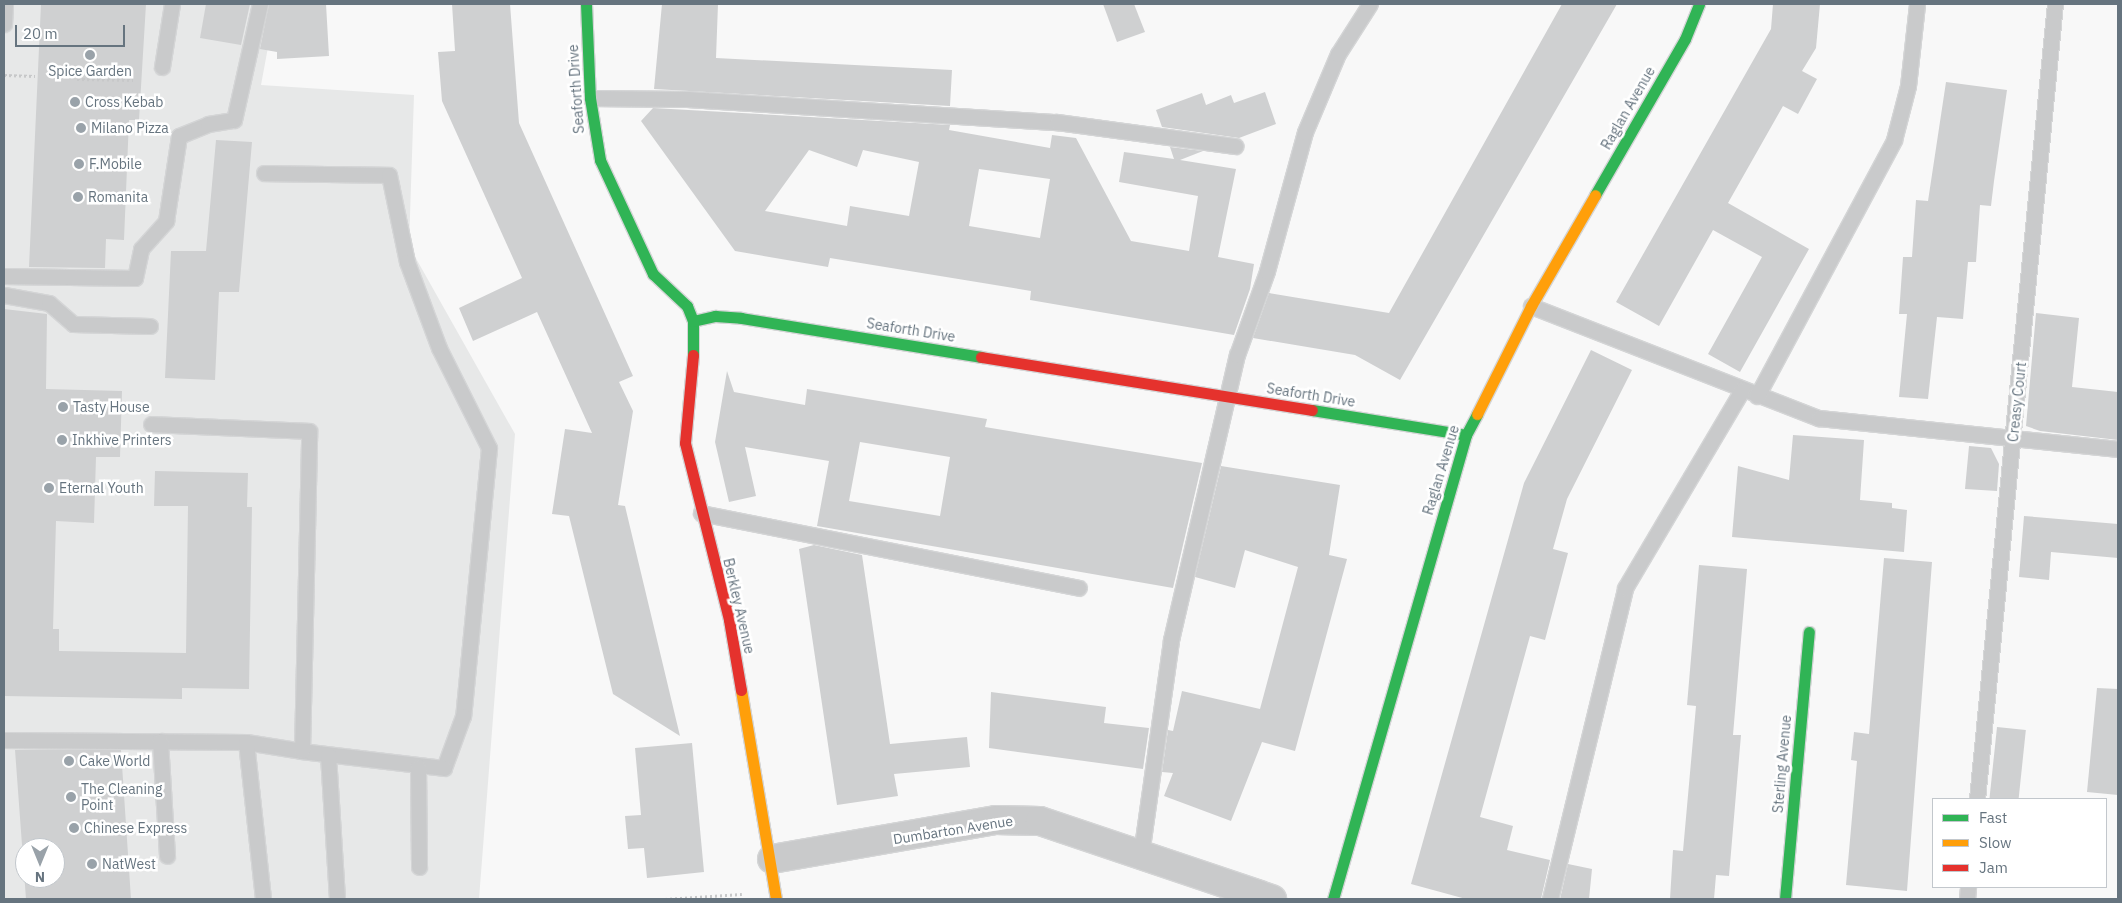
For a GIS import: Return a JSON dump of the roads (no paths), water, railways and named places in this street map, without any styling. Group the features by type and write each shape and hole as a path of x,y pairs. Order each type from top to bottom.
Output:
{"street":[{"name":"Seaforth Drive","path":"586,4 590,98 595,145 653,274 687,306 694,321 741,318 1466,435"},
{"name":"Raglan Avenue","path":"1333,899 1466,435 1531,306 1685,39 1699,4"},
{"name":"Berkley Avenue","path":"694,321 695,345 684,426 702,513 729,620 772,859 776,896"},
{"name":"Sterling Avenue","path":"1785,899 1809,632"},
{"name":"Dumbarton Avenue","path":"772,859 1014,819 1065,826 1272,899"}],"lane":[{"path":"4,24 5,4"},
{"path":"162,67 172,4"},
{"path":"4,276 135,278 142,249 166,221 179,136 208,124 234,120 260,4"},
{"path":"1141,854 1172,640 1208,497 1227,397 1305,132 1338,54 1370,4"},
{"path":"1757,396 1894,140 1908,86 1917,4"},
{"name":"Creasy Court","path":"1977,798 2055,4"},
{"path":"590,98 687,99 1057,122 1235,146"},
{"path":"4,740 246,742 418,767 444,768 463,716 489,448 439,348 407,262 389,174 264,173"},
{"path":"4,295 50,303 73,324 150,326"},
{"path":"1531,306 1757,396 1819,418 2118,449"},
{"path":"1550,899 1626,588 1742,390"},
{"path":"151,424 309,431 302,751"},
{"path":"702,513 1079,588"},
{"path":"160,741 167,856"},
{"path":"246,742 262,899"},
{"path":"328,755 337,899"},
{"path":"418,767 419,867"}],"place":[{"name":"Spice Garden","path":"90,55"},
{"name":"Cross Kebab","path":"75,102"},
{"name":"Milano Pizza","path":"81,128"},
{"name":"F.Mobile","path":"79,164"},
{"name":"Romanita","path":"78,197"},
{"name":"Tasty House","path":"63,407"},
{"name":"Inkhive Printers","path":"62,440"},
{"name":"Eternal Youth","path":"49,488"},
{"name":"Cake World","path":"69,761"},
{"name":"The Cleaning Point","path":"71,797"},
{"name":"Chinese Express","path":"74,828"},
{"name":"NatWest","path":"92,864"}]}
